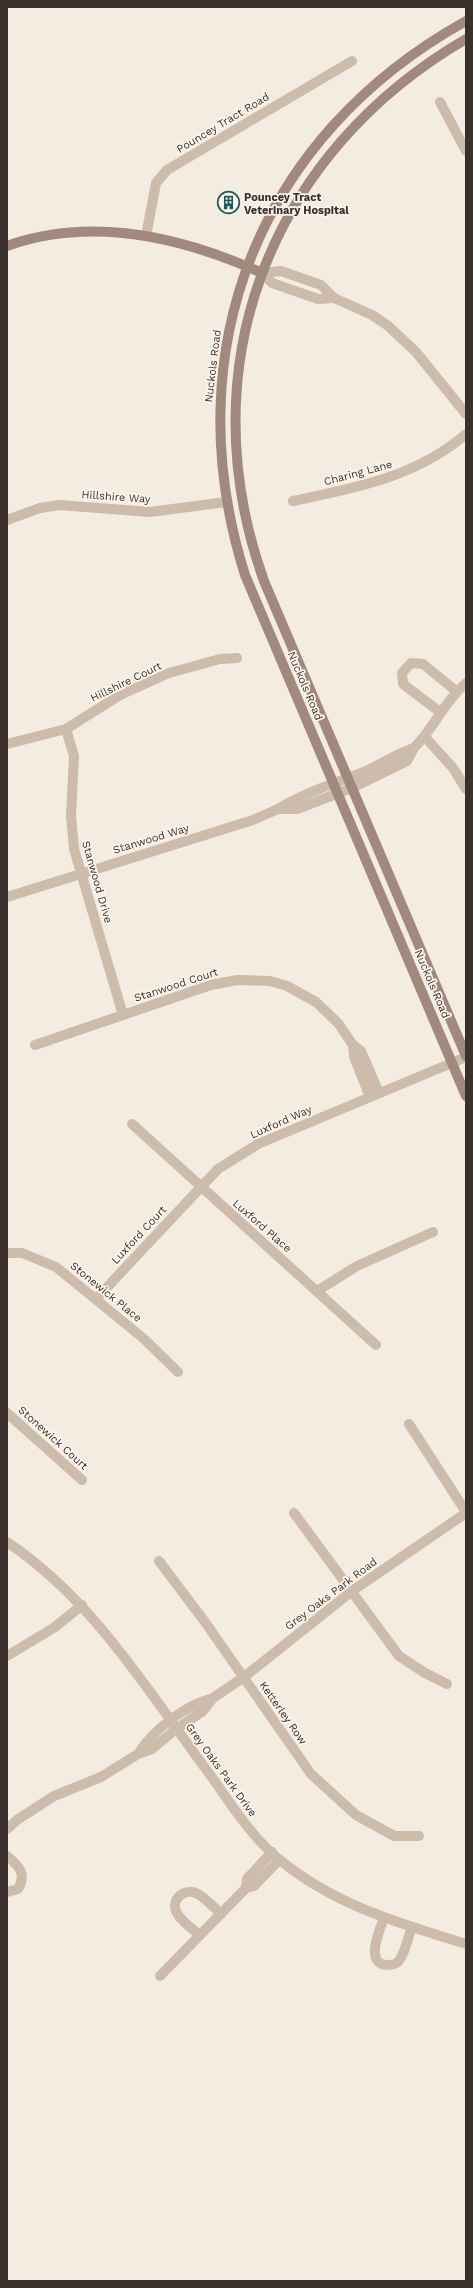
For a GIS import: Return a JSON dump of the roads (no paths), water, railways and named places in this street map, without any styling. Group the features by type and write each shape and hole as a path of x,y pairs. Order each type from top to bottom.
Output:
{"main road":[{"path":"248,266 262,233 288,186 305,159 343,114 404,60 424,45 466,21"},
{"path":"7,246 30,238 68,232 91,231 146,236 174,242 248,266 262,273 281,230 299,197 333,149 357,122 396,86 426,63 466,39"},
{"name":"Nuckols Road","path":"248,266 228,338 220,395 221,453 226,502 245,576 332,784 466,1096"},
{"name":"Nuckols Road","path":"262,273 244,340 237,385 236,442 242,502 249,535 264,581 465,1055"}],"street":[{"name":"Pouncey Tract Road","path":"146,236 156,183 167,170 352,61"},
{"path":"440,102 466,151"},
{"path":"262,273 282,271 321,285 334,298 372,315 404,338 466,414"},
{"path":"262,273 272,283 318,299 334,298"},
{"name":"Charing Lane","path":"293,501 372,484 398,475 436,456 466,434"},
{"name":"Hillshire Way","path":"7,520 40,508 58,505 150,512 226,502"},
{"name":"Hillshire Court","path":"7,744 66,729 120,695 150,681 195,665 220,659 237,658"},
{"path":"440,712 403,684 402,672 411,664 423,664 456,691"},
{"name":"Stanwood Way","path":"278,810 296,809 337,794 407,761 414,748 425,737 440,712 456,691 466,683"},
{"name":"Stanwood Drive","path":"66,729 74,756 72,835 81,874 123,1015"},
{"path":"425,737 453,768 466,789"},
{"name":"Stanwood Way","path":"7,897 253,820 278,810 293,800 362,773 401,752 414,748"},
{"name":"Stanwood Court","path":"35,1045 221,982 237,980 270,981 292,989 316,1002 338,1023 353,1045 354,1057 375,1095"},
{"name":"Luxford Way","path":"200,1188 218,1169 258,1144 375,1095 394,1080 452,1062 465,1055"},
{"name":"Luxford Way","path":"452,1062 466,1062"},
{"name":"Luxford Place","path":"132,1124 200,1188 376,1345"},
{"name":"Luxford Court","path":"96,1299 200,1188"},
{"path":"317,1291 357,1266 433,1232"},
{"name":"Stonewick Place","path":"7,1253 22,1253 56,1267 143,1338 178,1372"},
{"name":"Stonewick Court","path":"8,1415 82,1480"},
{"path":"409,1424 466,1513"},
{"path":"294,1513 399,1656 425,1673 447,1684"},
{"name":"Grey Oaks Park Road","path":"7,1829 38,1805 71,1788 101,1777 138,1754 152,1749 176,1729 203,1711 213,1698 244,1677 352,1591 466,1513"},
{"name":"Grey Oaks Park Drive","path":"7,1542 47,1573 82,1605 176,1729 246,1825 279,1860 305,1880 339,1900 384,1918 466,1944"},
{"name":"Ketterley Row","path":"159,1561 316,1779 356,1815 394,1836 419,1836"},
{"path":"7,1656 55,1627 82,1605"},
{"name":"Grey Oaks Park Road","path":"138,1754 145,1742 170,1721 201,1701 213,1698"},
{"path":"246,1888 247,1879 272,1852"},
{"path":"7,1856 21,1870 23,1876 18,1889 7,1892"},
{"path":"160,1976 246,1888 254,1886 279,1860"},
{"path":"200,1935 176,1912 176,1902 182,1893 189,1891 197,1893 221,1914"},
{"path":"384,1918 374,1950 379,1962 385,1965 397,1963 401,1959 412,1927"}],"place":[{"name":"Pouncey Tract Veterinary Hospital","path":"228,203"}]}
